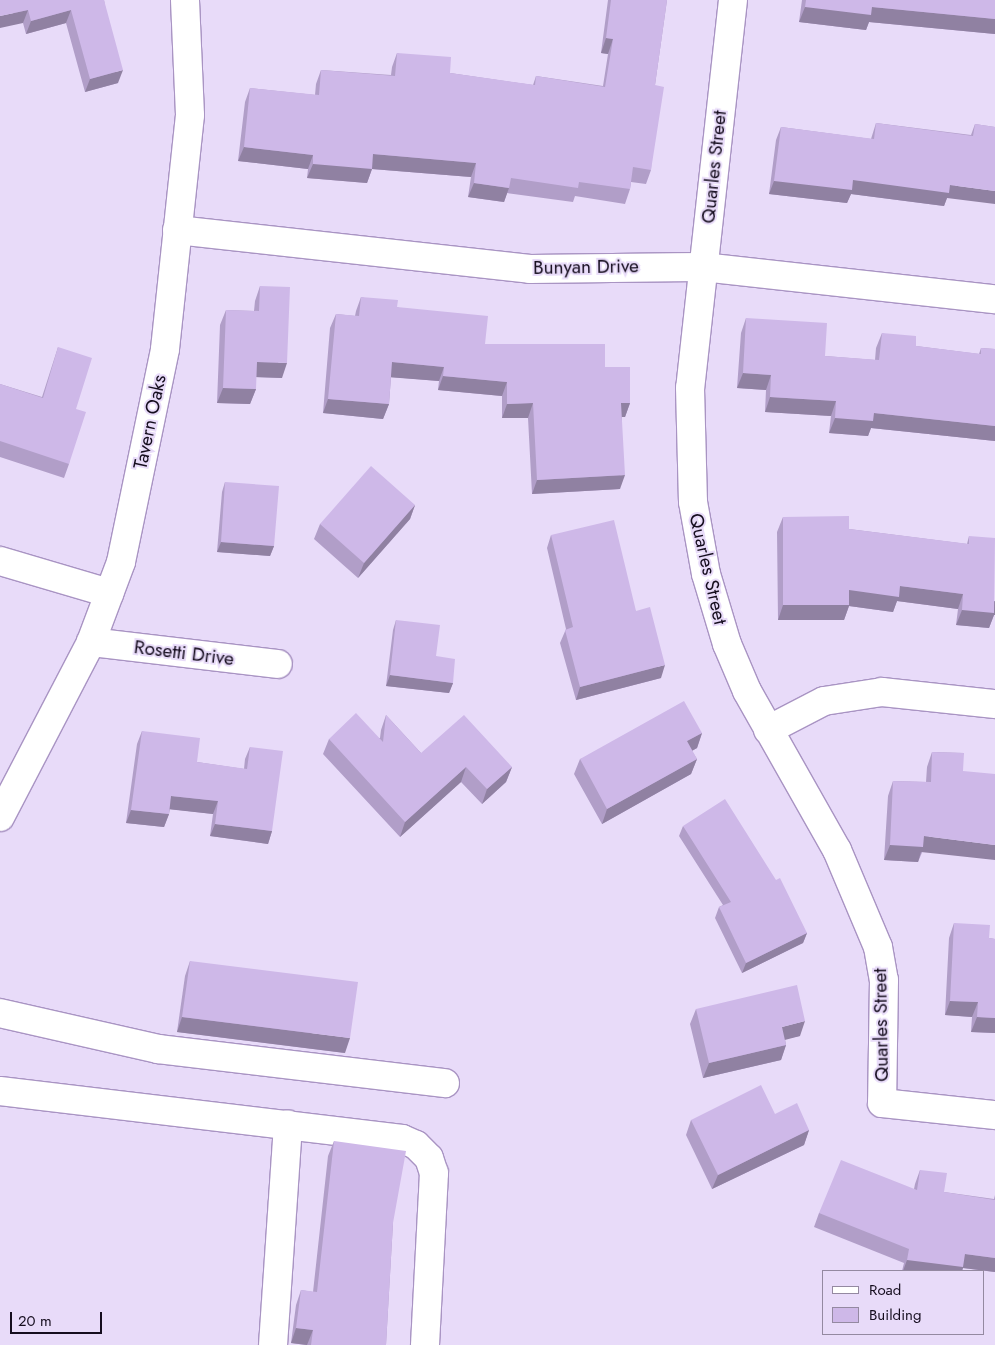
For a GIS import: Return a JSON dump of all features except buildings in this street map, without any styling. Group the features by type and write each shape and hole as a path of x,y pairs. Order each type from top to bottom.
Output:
{"street":[{"name":"Tavern Oaks","path":"0,817 91,642 121,562 165,349 190,115 184,0"},
{"name":"Quarles Street","path":"733,0 690,388 693,502 706,574 727,644 768,730 837,850 878,947 884,980 882,1103 995,1116"},
{"name":"Bunyan Drive","path":"177,230 530,269 703,267 995,299"},
{"path":"0,562 109,594"},
{"name":"Rosetti Drive","path":"91,642 278,664"},
{"path":"768,730 824,701 882,692 995,704"},
{"path":"0,1013 158,1049 445,1083"},
{"path":"0,1091 402,1139 428,1158 434,1173 425,1345"},
{"path":"273,1345 288,1125"}]}
